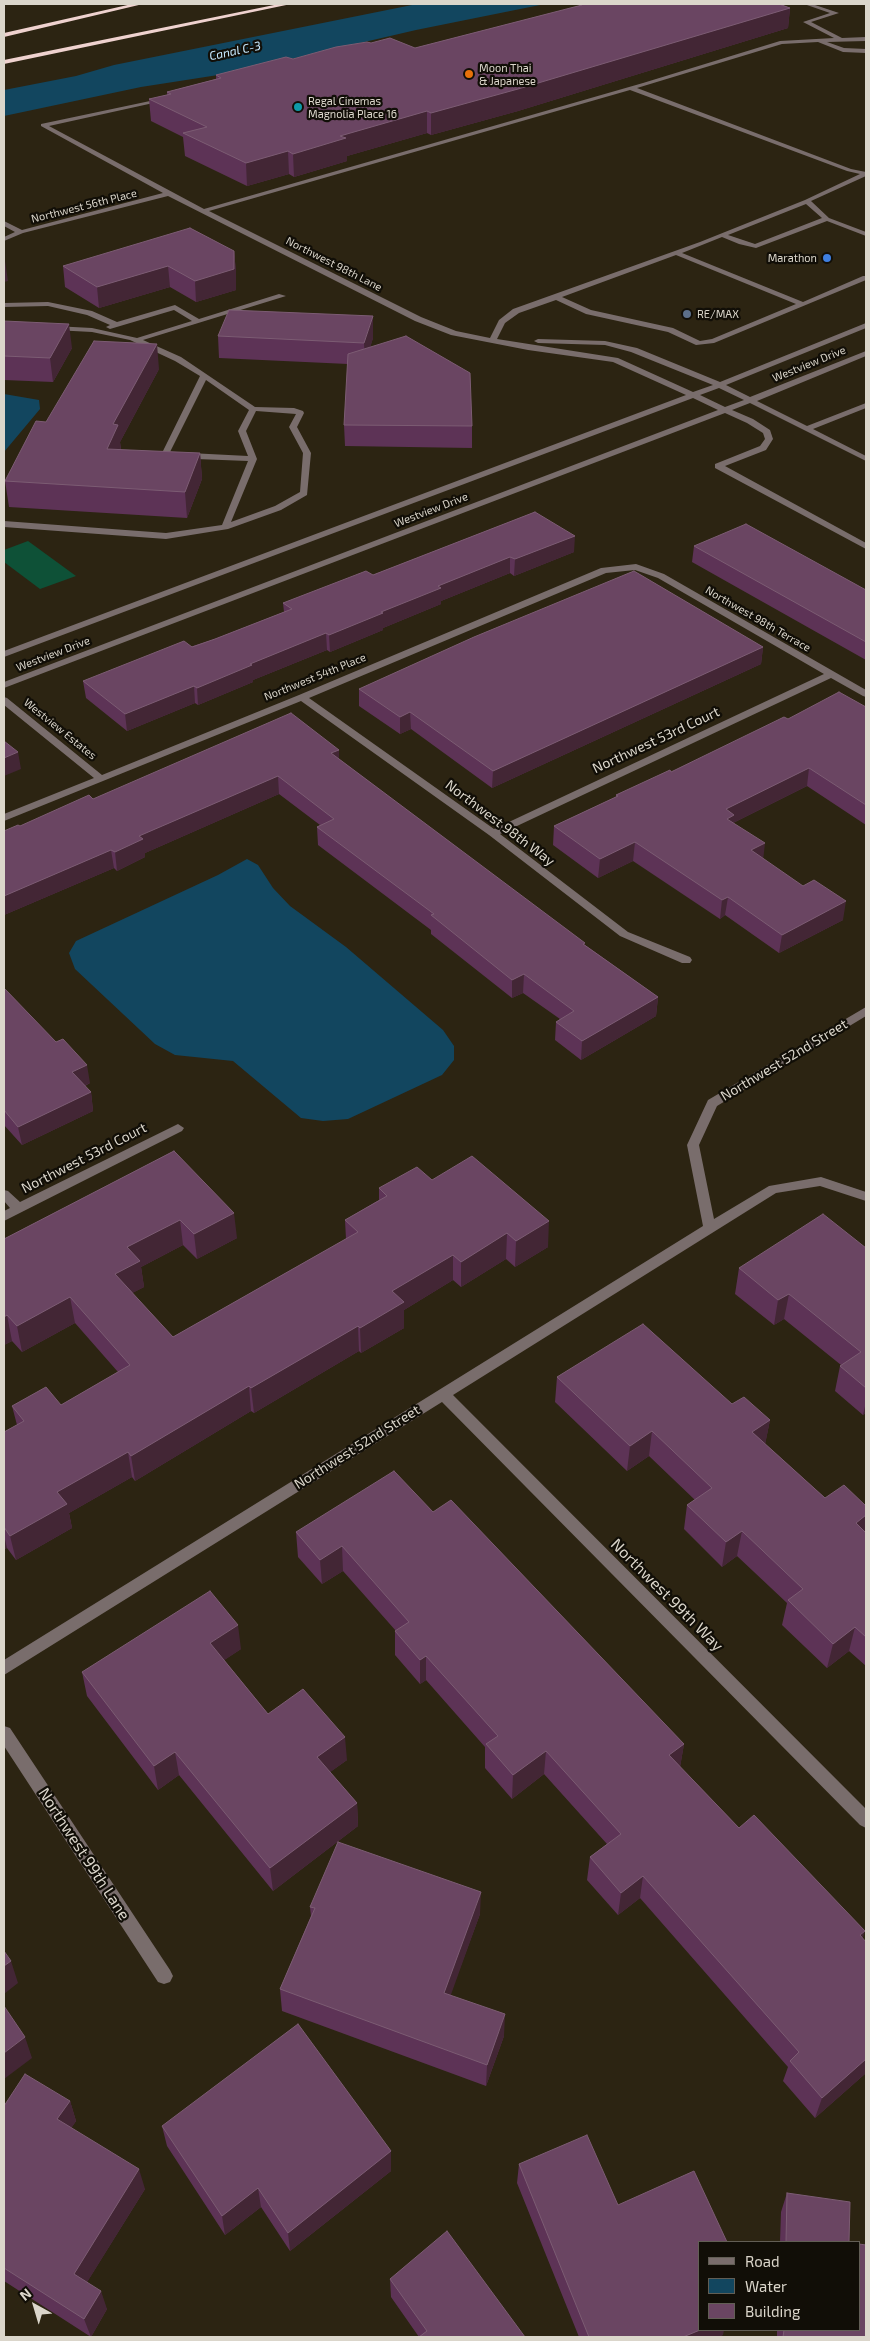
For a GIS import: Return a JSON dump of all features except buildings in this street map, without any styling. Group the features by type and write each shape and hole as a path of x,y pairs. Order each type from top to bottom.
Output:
{"highway":[{"path":"4,35 140,4"},
{"path":"4,62 288,4"}],"street":[{"path":"807,4 836,14 806,22 841,39 866,32"},
{"path":"203,211 631,88 782,42 866,39"},
{"path":"816,40 843,50 866,51"},
{"path":"631,88 864,175"},
{"name":"Northwest 98th Lane","path":"170,97 43,125 169,194 418,319 454,333 615,360 690,396 750,421 767,432 769,439 762,448 718,466 866,546"},
{"path":"864,175 866,183"},
{"path":"493,340 502,322 509,315 723,235 807,201 864,175"},
{"name":"Northwest 56th Place","path":"4,239 21,232 169,194"},
{"path":"807,201 827,219 866,234"},
{"path":"723,235 741,243 756,246 827,219"},
{"path":"4,223 21,232"},
{"path":"676,253 802,304"},
{"path":"556,297 589,312 670,330 699,343 714,341 866,278"},
{"path":"137,340 282,296"},
{"path":"4,305 48,304 89,314 117,325"},
{"path":"98,331 174,307 198,321"},
{"name":"Westview Drive","path":"4,654 720,385 866,325"},
{"path":"4,524 166,536 225,527 278,508 304,493 306,488 308,453 293,427 300,413 294,410 253,408 178,359 137,340 98,331 46,327"},
{"name":"Northwest 98th Lane","path":"493,340 605,343 634,350 720,385 866,459"},
{"name":"Westview Drive","path":"4,685 724,411 866,353"},
{"path":"204,375 166,453 170,456 253,459"},
{"path":"806,430 866,405"},
{"path":"225,527 253,459 242,431 253,408"},
{"name":"Northwest 98th Terrace","path":"636,567 661,576 866,694"},
{"name":"Northwest 54th Place","path":"4,818 302,697 604,570 636,567"},
{"name":"Northwest 53rd Court","path":"494,834 832,674"},
{"name":"Northwest 98th Way","path":"302,697 494,834 624,934 686,960"},
{"name":"Westview Estates","path":"4,700 100,778"},
{"name":"Northwest 52nd Street","path":"710,1229 693,1145 712,1103 860,1021 866,1011"},
{"name":"Northwest 53rd Court","path":"4,1216 178,1128"},
{"name":"Northwest 52nd Street","path":"4,1668 773,1189 821,1181 866,1197"},
{"path":"4,1194 18,1208"},
{"name":"Northwest 99th Way","path":"442,1394 866,1820"},
{"name":"Northwest 99th Lane","path":"4,1733 164,1976"}],"green space":[{"path":"28,541 76,576 40,589 4,562 4,550"}],"water":[{"name":"Canal C-3","path":"417,4 545,4 416,30 231,73 141,87 4,116 4,90 76,76 114,65"},
{"path":"4,394 39,400 40,409 4,452"},
{"path":"247,859 258,865 273,888 290,906 346,947 443,1030 454,1046 454,1060 442,1075 348,1119 323,1121 301,1118 233,1061 175,1055 155,1044 75,969 69,953 76,941 218,875"}],"place":[{"name":"Moon Thai & Japanese","path":"469,74"},
{"name":"Regal Cinemas Magnolia Place 16","path":"298,107"},
{"name":"Marathon","path":"827,258"},
{"name":"RE/MAX","path":"687,314"}]}
